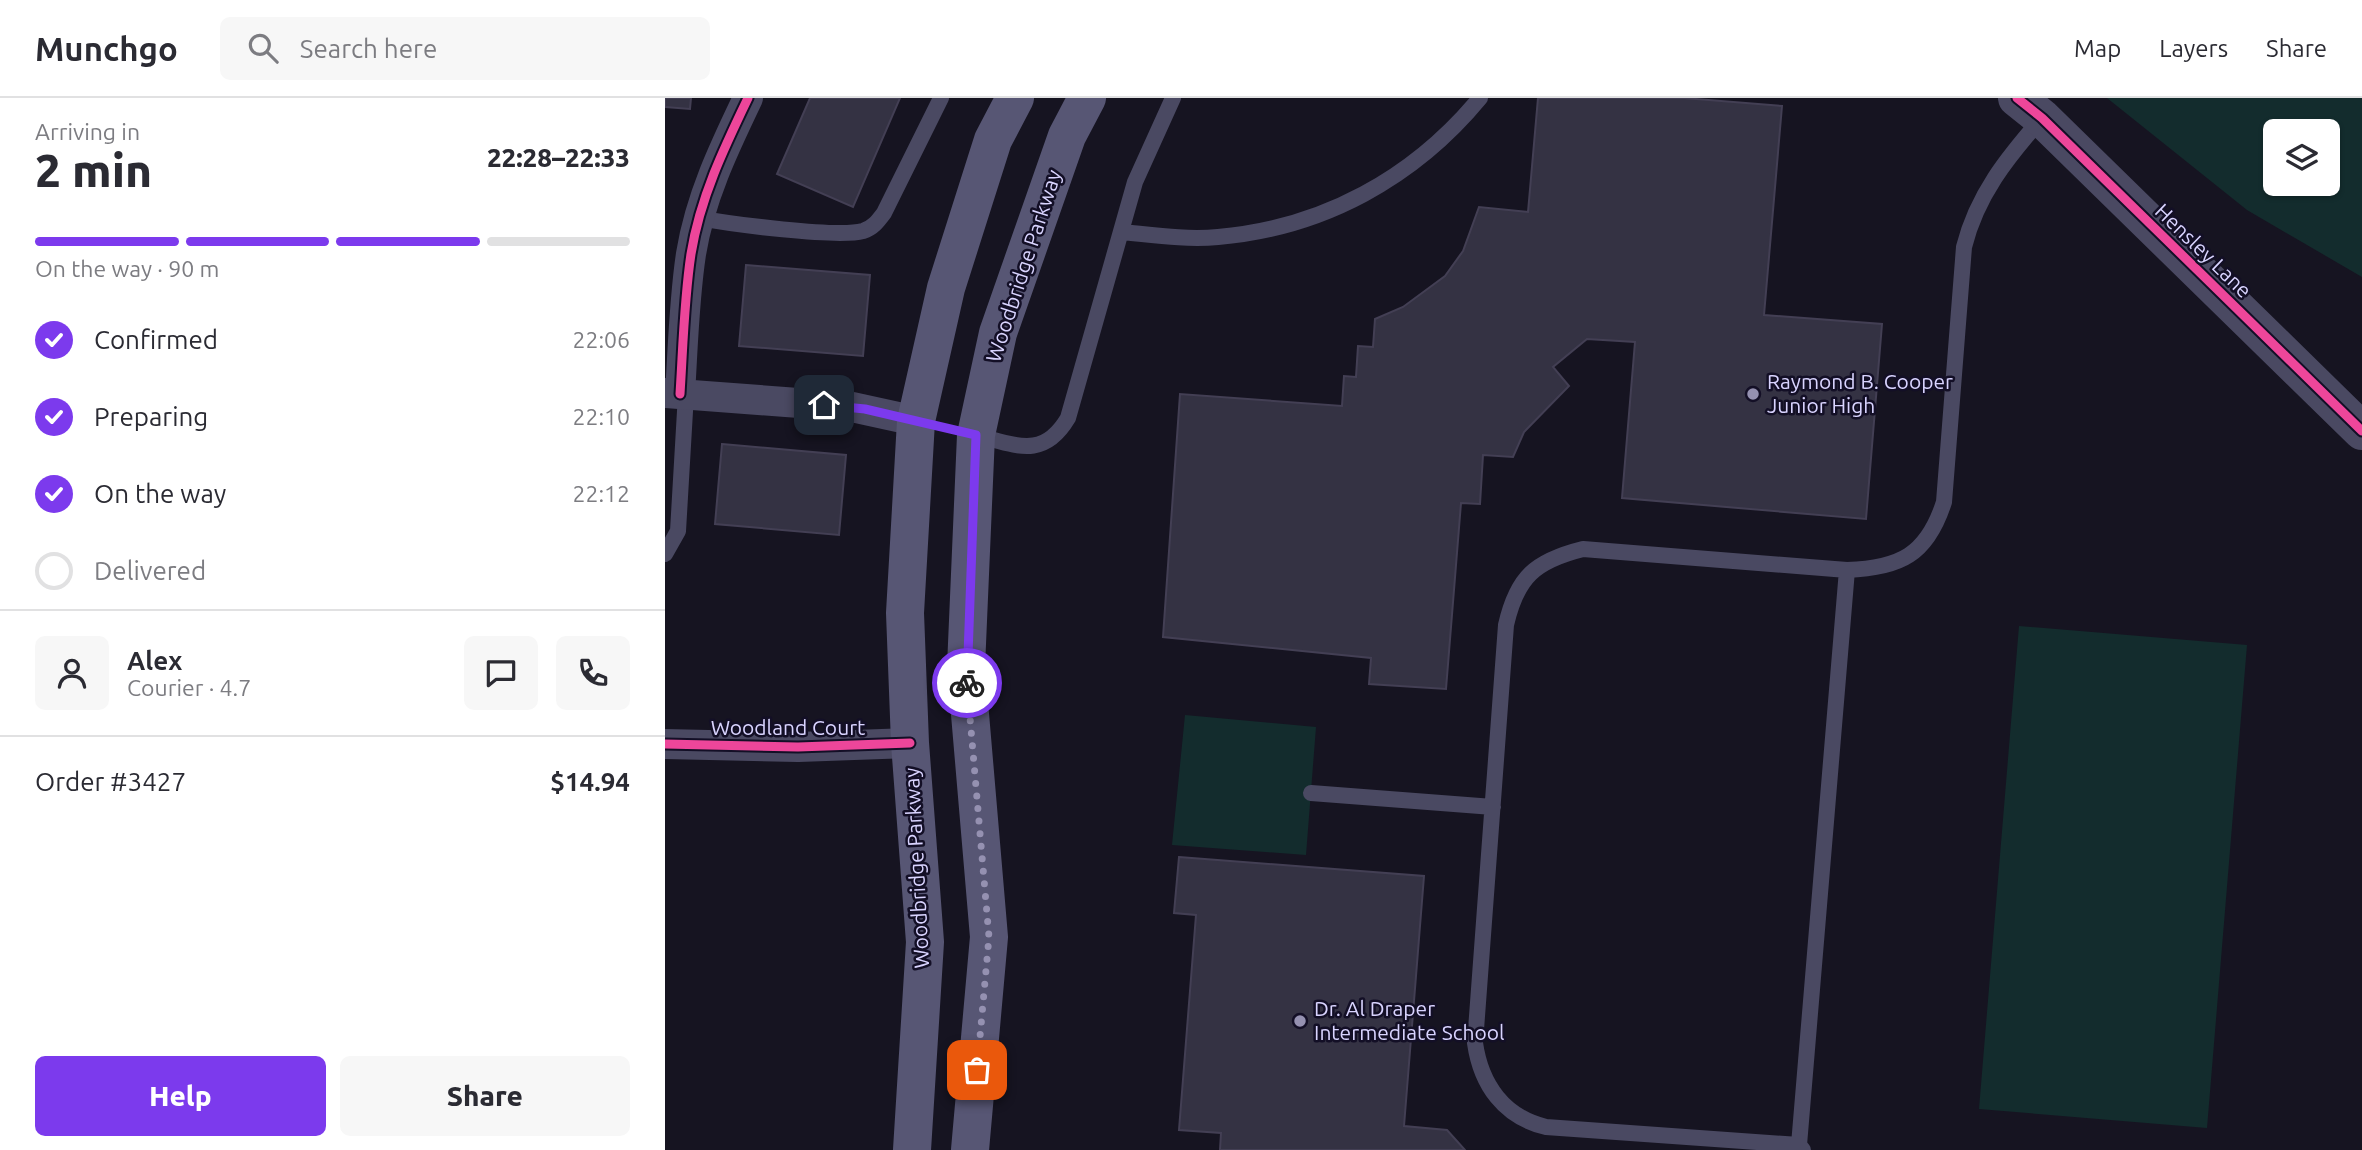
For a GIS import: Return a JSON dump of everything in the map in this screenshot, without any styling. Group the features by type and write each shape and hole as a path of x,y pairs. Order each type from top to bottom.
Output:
{"main road":[{"name":"Woodbridge Parkway","path":"912,1150 925,942 918,821 910,743 905,612 916,421 946,288 993,140 1016,98"},
{"name":"Woodbridge Parkway","path":"970,1150 989,937 966,667 976,435 998,333 1067,135 1087,98"},
{"path":"916,421 976,435"},
{"path":"918,821 979,817"}],"street":[{"path":"748,98 718,161 699,218 687,292 677,393 852,407 916,421"},
{"name":"Hensley Lane","path":"2029,108 2362,431"},
{"name":"Woodland Court","path":"665,744 798,747 910,743"}],"lane":[{"path":"699,218 731,224 850,233 869,228 884,213 941,98"},
{"path":"976,435 1027,448 1044,444 1059,434 1068,418 1135,182 1173,98"},
{"path":"1122,232 1217,237 1278,227 1326,212 1364,195 1410,166 1455,127 1481,98"},
{"path":"1847,570 1801,1147 1546,1127 1527,1122 1496,1097 1484,1079 1475,1044 1506,625 1513,596 1528,574 1556,556 1583,549 1847,570 1882,568 1909,556 1938,523 1944,502 1964,247 1971,218 2008,158 2029,108"},
{"path":"665,554 678,531 677,393"},
{"path":"1311,793 1493,807"}],"green space":[{"path":"2107,98 2362,98 2362,277 2247,210"},
{"path":"2019,626 2247,645 2207,1128 1979,1109"},
{"path":"1185,715 1316,727 1306,855 1172,845"}],"building":[{"path":"665,98 691,98 690,109 665,107"},
{"path":"810,98 900,98 853,207 777,174"},
{"name":"Raymond B. Cooper Junior High","path":"1538,98 1684,98 1782,106 1764,315 1882,324 1866,519 1622,498 1635,342 1587,339 1553,367 1569,386 1524,432 1513,457 1483,455 1480,504 1461,503 1446,689 1369,684 1371,658 1163,637 1180,394 1342,406 1344,376 1356,377 1358,346 1373,347 1375,319 1403,307 1445,276 1463,251 1479,207 1528,212"},
{"path":"746,265 870,275 863,356 739,346"},
{"path":"722,444 846,455 839,535 715,524"},
{"name":"Dr. Al Draper Intermediate School","path":"1179,857 1424,876 1404,1126 1447,1130 1465,1150 1220,1150 1221,1133 1179,1130 1196,915 1174,913"}],"cycle path":[{"path":"680,394 687,289 695,233 714,174 748,98"},
{"path":"2017,98 2042,118 2362,431"},
{"path":"665,744 798,747 910,743"}],"way so far":[{"path":"967,683 989,937 977,1070"}],"place":[{"name":"Raymond B. Cooper Junior High","path":"1753,394"},
{"name":"Dr. Al Draper Intermediate School","path":"1300,1021"}],"route":[{"path":"824,405 865,409 976,435 967,683"}]}
